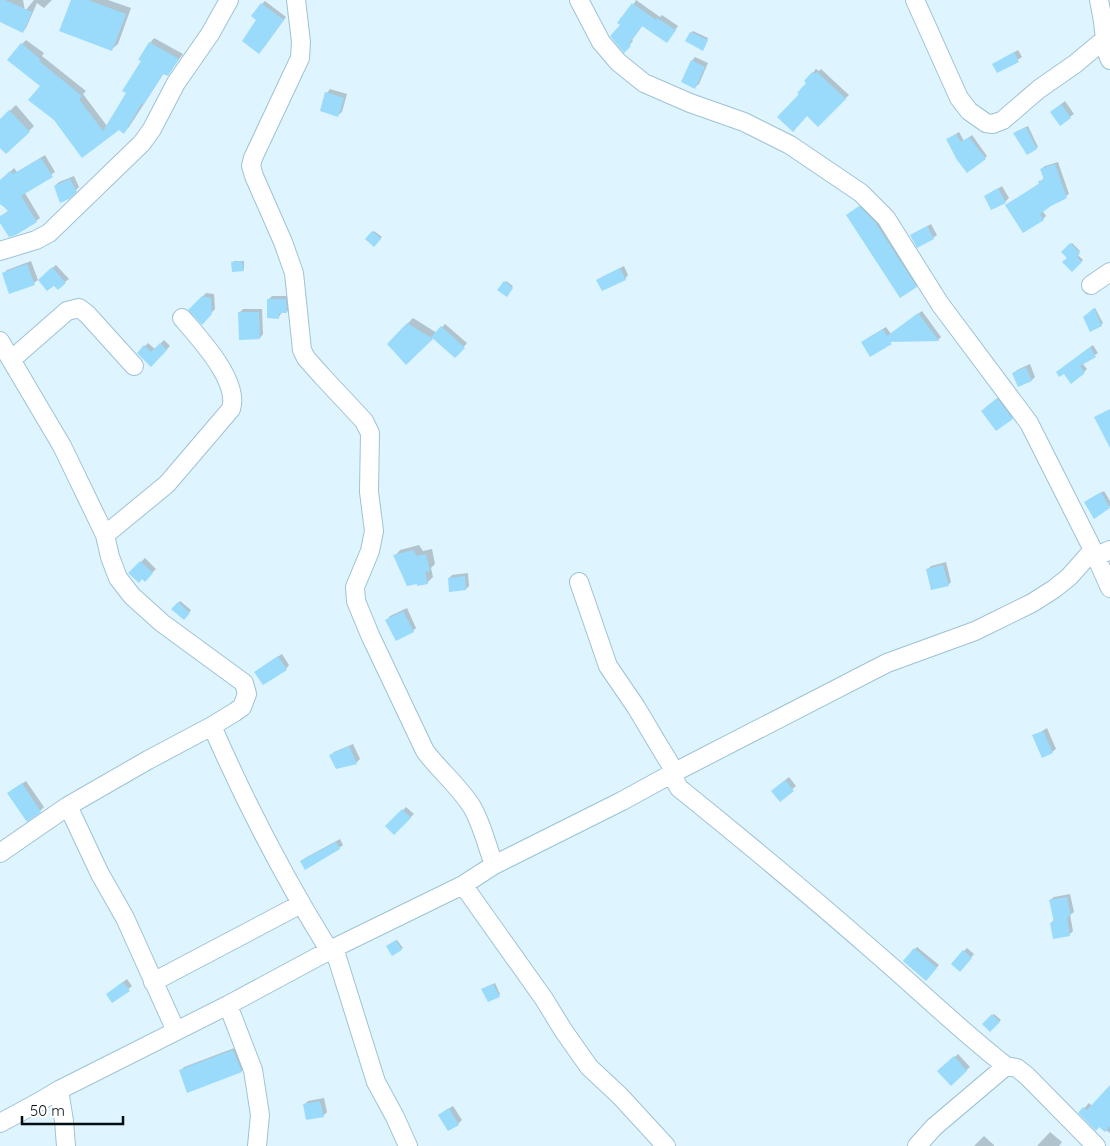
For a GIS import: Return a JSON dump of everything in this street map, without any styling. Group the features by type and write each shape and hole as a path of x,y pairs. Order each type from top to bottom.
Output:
{"street":[{"path":"0,251 36,240 49,233 142,143 152,129 176,84 210,34 228,0"},
{"path":"296,0 301,42 300,58 251,166 294,273 302,350 306,358 364,421 370,433 369,492 374,531 370,551 355,587 356,600 370,635 425,751 474,809 494,865"},
{"path":"579,0 600,42 618,62 644,83 690,103 744,122 790,145 861,193 886,218 940,304 1029,423 1099,552 1110,588"},
{"path":"915,0 959,98 969,111 986,123 994,124 1003,120 1039,89 1075,64 1105,39"},
{"path":"1099,0 1104,21 1106,50 1110,60"},
{"path":"1091,285 1110,272"},
{"path":"11,360 67,311 79,308 87,314 134,366"},
{"path":"105,535 167,484 231,409 233,402 232,391 220,365 182,318"},
{"path":"0,341 62,446 105,535 118,578 132,596 162,623 244,683 247,694 242,707 212,726 68,806 0,853"},
{"path":"0,1123 59,1090 228,1005 331,949 463,885 494,865 622,801 887,663 975,631 1032,603 1054,589 1099,552"},
{"path":"579,582 608,666 636,707 675,772 675,780 679,788 751,846 877,954 980,1046 1006,1066 1016,1068 1027,1076 1096,1146"},
{"path":"212,726 236,780 301,904 331,949 376,1082 408,1146"},
{"path":"68,806 100,874 125,918 176,1031"},
{"path":"463,885 544,999 589,1067 620,1096 666,1146"},
{"path":"153,982 301,904"},
{"path":"228,1005 254,1070 260,1115 257,1146"},
{"path":"917,1146 934,1127 1006,1066"},
{"path":"59,1090 66,1146"}],"building":[{"path":"0,0 5,0 32,12 23,33 0,22"},
{"path":"71,0 88,0 126,14 112,51 59,31"},
{"path":"261,3 284,20 259,54 242,41 256,20 251,16"},
{"path":"632,3 656,20 657,18 676,30 667,43 642,26 629,44 631,46 624,53 610,36 620,25 617,23"},
{"path":"690,32 708,40 703,51 685,41"},
{"path":"149,42 179,59 168,76 163,74 144,104 142,103 124,134 119,130 82,158 54,120 28,100 40,86 7,60 21,43 40,59 39,61 82,96 79,99 103,131 126,93 122,91 141,61 138,60"},
{"path":"1014,52 1019,62 997,73 992,64"},
{"path":"691,60 705,67 695,89 681,82"},
{"path":"812,72 814,74 817,72 846,99 818,127 807,116 793,132 777,117 799,94 797,93 806,83 804,81"},
{"path":"325,92 344,98 338,117 320,111"},
{"path":"1061,104 1071,118 1060,126 1050,112"},
{"path":"9,110 30,132 6,154 0,148 0,119"},
{"path":"1026,127 1037,149 1027,155 1013,133"},
{"path":"956,134 961,142 969,137 986,159 967,173 957,160 946,139"},
{"path":"41,158 53,177 21,196 37,222 16,235 9,237 0,223 0,216 9,211 0,204 0,180 10,171 13,174"},
{"path":"1055,164 1067,198 1040,214 1044,220 1023,233 1005,205 1039,184 1038,181 1044,180 1040,169"},
{"path":"70,179 77,192 69,199 60,203 54,186"},
{"path":"998,188 1006,203 991,210 984,196"},
{"path":"859,206 875,222 917,287 900,298 846,215"},
{"path":"927,226 934,239 917,248 910,235"},
{"path":"372,231 381,239 374,247 365,239"},
{"path":"1070,243 1080,253 1077,257 1082,262 1072,272 1062,262 1067,258 1061,252"},
{"path":"242,261 244,271 232,272 231,262"},
{"path":"27,264 35,285 9,294 2,273"},
{"path":"52,267 66,283 58,290 54,286 47,291 38,280"},
{"path":"620,268 626,280 602,291 596,280"},
{"path":"504,281 513,288 507,297 497,290"},
{"path":"202,296 211,298 212,314 202,325 188,310"},
{"path":"267,299 286,299 287,313 279,313 279,319 267,318"},
{"path":"1094,308 1102,326 1090,332 1083,317"},
{"path":"238,312 259,312 260,339 239,340"},
{"path":"918,313 939,341 890,342 892,344 870,357 861,342 883,329 887,336"},
{"path":"407,323 433,339 406,365 387,344"},
{"path":"441,326 465,348 455,358 431,337"},
{"path":"160,343 167,350 151,367 137,353 144,345 151,352"},
{"path":"1090,347 1096,357 1080,366 1085,373 1071,384 1064,374 1059,377 1056,372"},
{"path":"1026,367 1032,381 1018,387 1012,373"},
{"path":"997,398 1013,419 996,431 981,411"},
{"path":"1110,409 1110,448 1094,417"},
{"path":"1101,492 1110,508 1094,519 1084,502"},
{"path":"413,550 417,556 426,554 430,571 425,572 428,584 407,586 393,555"},
{"path":"140,561 153,573 145,582 142,579 139,583 128,573"},
{"path":"943,565 949,586 931,590 926,569"},
{"path":"465,576 466,590 449,592 448,578"},
{"path":"178,602 190,613 184,620 171,609"},
{"path":"403,611 414,632 396,641 385,620"},
{"path":"278,656 287,670 263,685 254,672"},
{"path":"1043,731 1053,753 1042,758 1032,735"},
{"path":"349,746 357,764 336,769 329,755"},
{"path":"785,780 794,791 780,802 771,791"},
{"path":"22,783 41,812 27,822 7,793"},
{"path":"402,809 411,818 394,835 385,826"},
{"path":"336,842 340,849 305,870 300,861"},
{"path":"1067,897 1071,916 1067,917 1070,936 1053,939 1050,923 1054,922 1049,900"},
{"path":"396,940 402,950 392,956 386,946"},
{"path":"914,948 937,968 926,981 903,961"},
{"path":"963,950 972,958 960,972 951,964"},
{"path":"123,982 130,991 112,1003 106,994"},
{"path":"493,984 500,997 488,1002 481,989"},
{"path":"992,1014 1000,1022 990,1032 982,1024"},
{"path":"233,1050 242,1072 187,1093 179,1070"},
{"path":"954,1056 967,1071 951,1086 937,1071"},
{"path":"1110,1085 1110,1126 1105,1132 1099,1127 1096,1131 1078,1113 1083,1107 1087,1110"},
{"path":"320,1101 324,1117 306,1120 303,1104"},
{"path":"449,1108 459,1125 448,1131 438,1115"}]}
